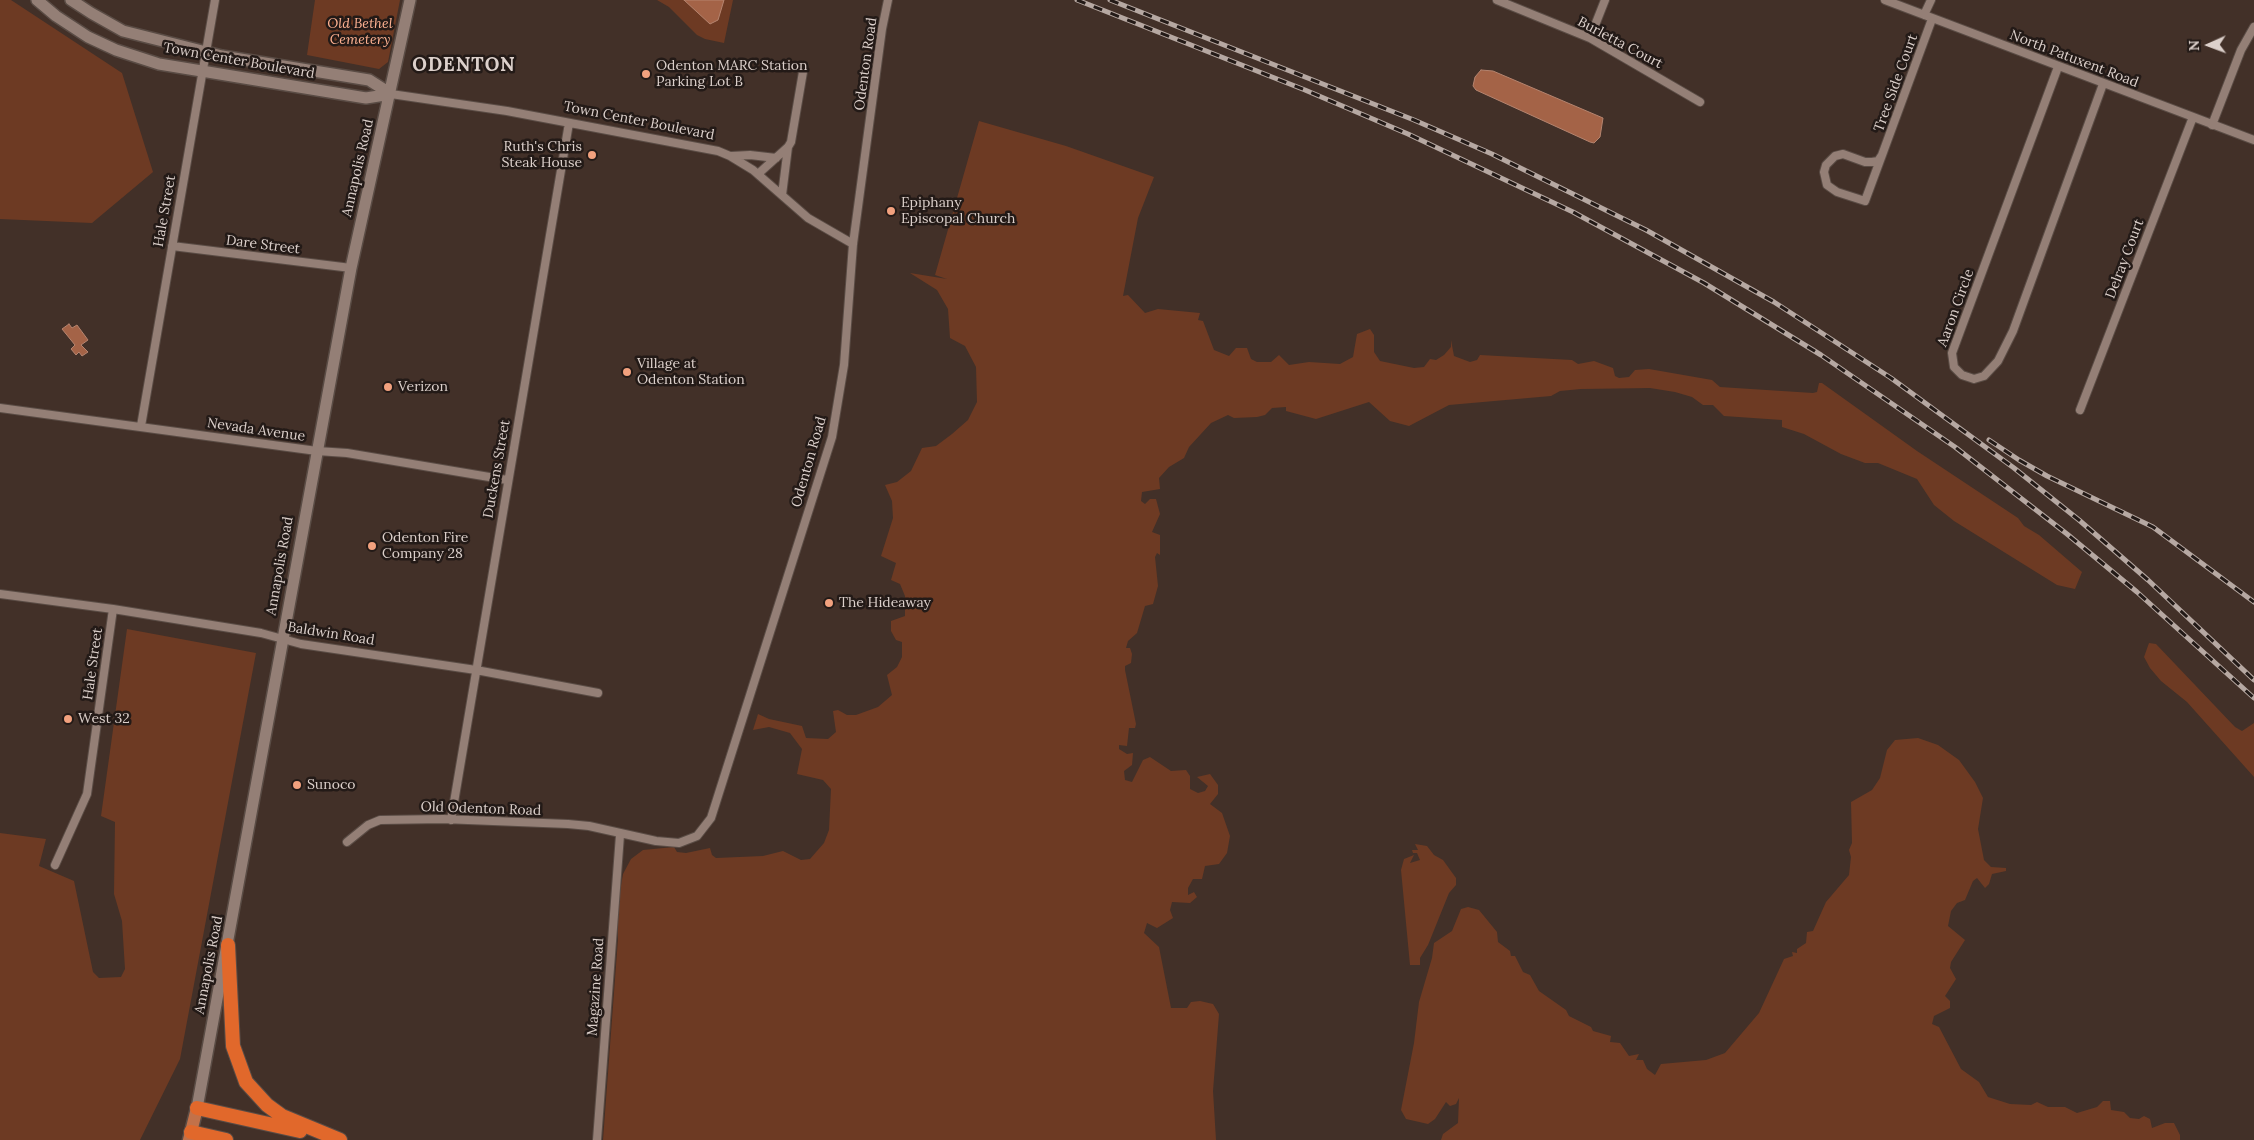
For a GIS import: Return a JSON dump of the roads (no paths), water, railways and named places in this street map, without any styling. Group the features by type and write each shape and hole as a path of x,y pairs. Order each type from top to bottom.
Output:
{"highway":[{"path":"228,946 233,1046 246,1082 267,1105 282,1116 340,1140"},
{"path":"197,1108 340,1140"},
{"path":"190,1136 226,1140"}],"main road":[{"name":"Town Center Boulevard","path":"37,0 56,16 88,37 116,50 160,64 366,98 391,94"},
{"name":"Town Center Boulevard","path":"71,0 91,14 123,30 204,52 369,80 391,94"},
{"name":"Annapolis Road","path":"190,1136 228,946 351,268 391,94 410,0"}],"street":[{"name":"Hale Street","path":"141,426 214,0"},
{"name":"Odenton Road","path":"620,835 679,843 697,836 711,818 832,437 844,365 853,244 888,0"},
{"name":"Burletta Court","path":"1497,0 1590,38 1700,102"},
{"path":"1590,38 1605,0"},
{"name":"North Patuxent Road","path":"1885,0 2254,140"},
{"path":"1924,15 1931,0"},
{"name":"Tree Side Court","path":"1882,155 1878,161 1872,162 1865,162 1844,154 1835,156 1826,165 1824,172 1826,185 1837,192 1865,201 1882,155 1932,18"},
{"path":"2212,125 2241,50 2254,28"},
{"path":"782,195 788,148 794,131 804,66"},
{"name":"Aaron Circle","path":"2058,67 1952,353 1954,367 1962,375 1974,379 1984,376 1998,361 2013,331 2103,84"},
{"name":"Town Center Boulevard","path":"391,94 507,110 569,124 670,140 730,156 758,174 808,218 853,244"},
{"name":"Delray Court","path":"2080,410 2193,118"},
{"name":"Duckens Street","path":"451,820 507,480 569,124"},
{"path":"758,174 788,148"},
{"path":"730,156 750,155 776,158"},
{"name":"Dare Street","path":"172,246 351,268"},
{"name":"Nevada Avenue","path":"0,408 317,451 347,453 507,480"},
{"name":"Baldwin Road","path":"0,594 113,609 261,634 282,640 476,670 598,693"},
{"name":"Hale Street","path":"55,864 87,794 113,609"},
{"name":"Old Odenton Road","path":"347,842 368,825 380,820 451,820 568,824 589,826 620,835"},
{"name":"Magazine Road","path":"597,1140 620,835"}],"railway":[{"path":"1077,0 1305,90 1408,134 1573,212 1704,283 1821,355 1955,447 2067,534 2137,592 2254,698"},
{"path":"1110,0 1414,120 1492,154 1646,230 1774,302 1891,378 2014,468 2079,520 2148,580 2254,680"},
{"path":"1989,440 2047,476 2153,527 2254,602"}],"place":[{"name":"Odenton MARC Station Parking Lot B","path":"646,74"},
{"name":"Ruth's Chris Steak House","path":"592,155"},
{"name":"Epiphany Episcopal Church","path":"891,211"},
{"name":"Village at Odenton Station","path":"627,372"},
{"name":"Verizon","path":"388,387"},
{"name":"Odenton Fire Company 28","path":"372,546"},
{"name":"The Hideaway","path":"829,603"},
{"name":"West 32","path":"68,719"},
{"name":"Sunoco","path":"297,785"}],"district":[{"name":"ODENTON","path":"464,66"}],"park label":[{"name":"Old Bethel Cemetery","path":"360,32"}]}
